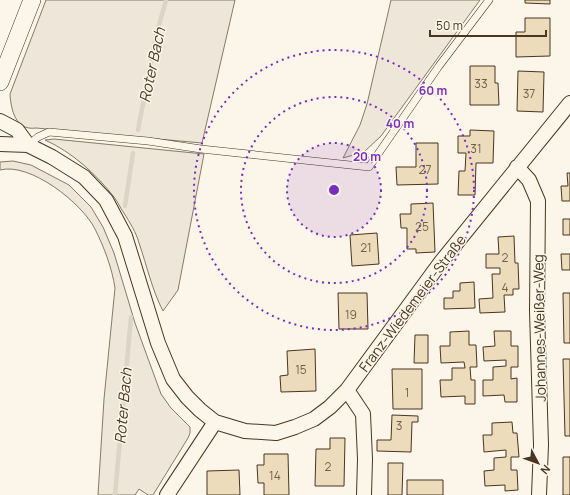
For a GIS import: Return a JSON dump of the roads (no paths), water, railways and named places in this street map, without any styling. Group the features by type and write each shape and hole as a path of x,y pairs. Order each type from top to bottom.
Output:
{"street":[{"path":"0,82 32,0"},
{"name":"Franz-Wiedemeier-Straße","path":"0,144 28,145 52,157 84,177 106,200 125,236 158,343 173,379 187,397 215,422 245,431 276,433 314,419 330,407 347,390 432,274 570,102"},
{"name":"Franz-Wiedemeier-Straße","path":"0,121 17,130 28,145"},
{"name":"Johannes-Weißer-Weg","path":"517,167 529,180 538,201 537,311 541,445 539,495"},
{"path":"347,390 363,414 365,459 364,495"},
{"path":"167,495 215,422"}],"lane":[{"path":"28,145 38,136 48,132 148,141 201,149 369,167 439,66 489,0"}],"waterway":[{"name":"Roter Bach","path":"138,130 156,36 166,0"},
{"name":"Roter Bach","path":"125,206 133,153"},
{"name":"Roter Bach","path":"115,495 131,317"}]}
